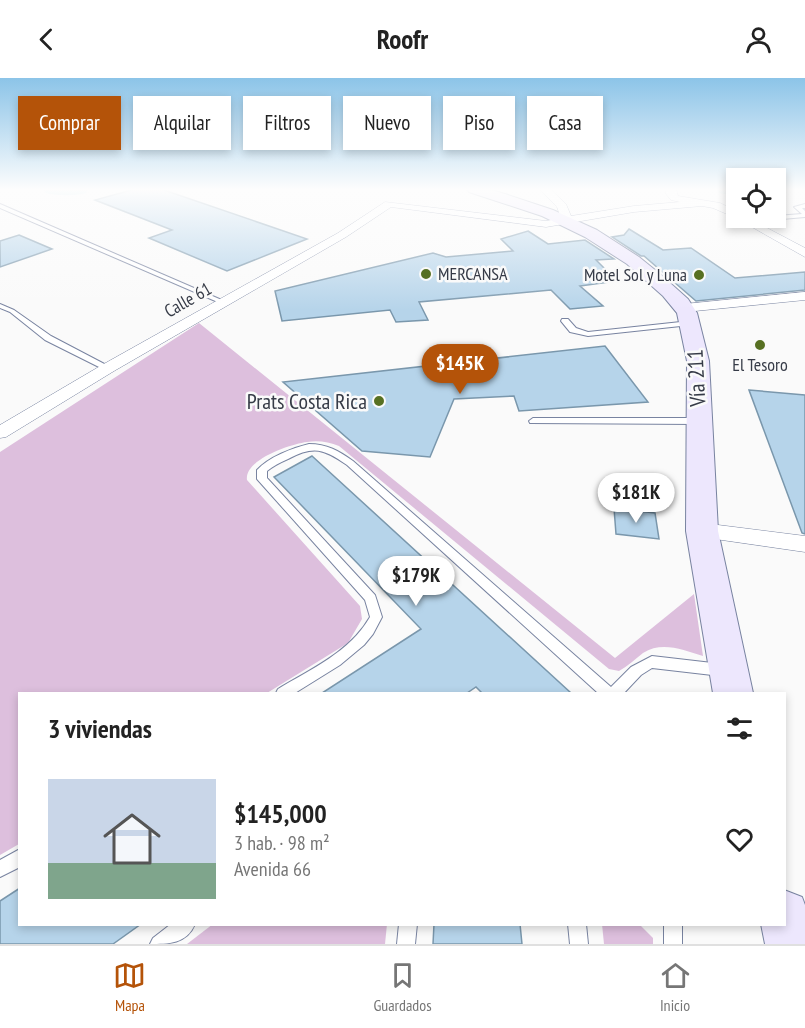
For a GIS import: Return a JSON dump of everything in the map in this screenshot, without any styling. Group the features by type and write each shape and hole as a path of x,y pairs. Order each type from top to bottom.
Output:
{"main road":[{"path":"583,229 641,267 688,316"},
{"name":"Vía 211","path":"688,316 698,361 702,531 730,682"},
{"path":"786,923 791,944"}],"street":[{"name":"Calle 61","path":"0,433 108,368 350,229"},
{"path":"763,229 805,253"},
{"path":"688,316 805,296"},
{"path":"702,531 805,544"}],"lane":[{"path":"54,229 222,302"},
{"path":"0,306 12,311 48,338 108,368"},
{"path":"565,321 573,330 588,334 688,316"},
{"path":"533,421 698,421"},
{"path":"285,692 348,651 369,630 376,617 370,598 262,479 262,470 267,466 305,448 315,446 328,448 350,463 607,692"},
{"path":"616,692 643,664 652,662 730,682"},
{"path":"0,869 18,858"},
{"path":"159,944 183,926"},
{"path":"406,944 408,926"},
{"path":"577,926 579,944"},
{"path":"673,926 673,944"}],"shaded area":[{"path":"199,323 615,658 694,594 703,656 673,648 650,649 619,671 609,669 339,446 315,441 299,443 260,460 248,473 247,480 360,606 362,619 348,643 269,692 18,692 18,845 0,855 0,452"},
{"path":"210,926 387,926 385,944 187,944"},
{"path":"602,926 641,926 653,938 653,944 604,944"}],"building":[{"path":"279,229 307,239 227,271 149,238 172,230"},
{"name":"Motel Sol y Luna","path":"630,229 663,250 691,248 735,278 805,272 805,290 696,301 644,256 612,237 624,235"},
{"name":"MERCANSA","path":"528,231 548,244 585,240 614,259 596,260 617,281 580,286 603,306 570,309 551,290 419,302 428,320 396,322 390,310 282,321 275,291 433,253 446,257 513,251 501,239"},
{"path":"19,235 52,249 0,267 0,241"},
{"name":"Prats Costa Rica","path":"605,346 648,402 519,411 514,396 454,399 430,457 362,451 283,382"},
{"path":"749,390 805,395 805,534 802,533"},
{"path":"312,456 570,692 481,692 476,687 468,692 324,692 421,629 274,477"},
{"path":"614,508 655,513 659,539 616,534"},
{"path":"18,889 18,926 138,926 113,944 0,944 0,901"},
{"path":"434,926 520,926 522,944 433,944"}],"place":[{"name":"MERCANSA","path":"426,274"},
{"name":"Motel Sol y Luna","path":"699,275"},
{"name":"El Tesoro","path":"760,345"},
{"name":"Prats Costa Rica","path":"379,401"}]}
